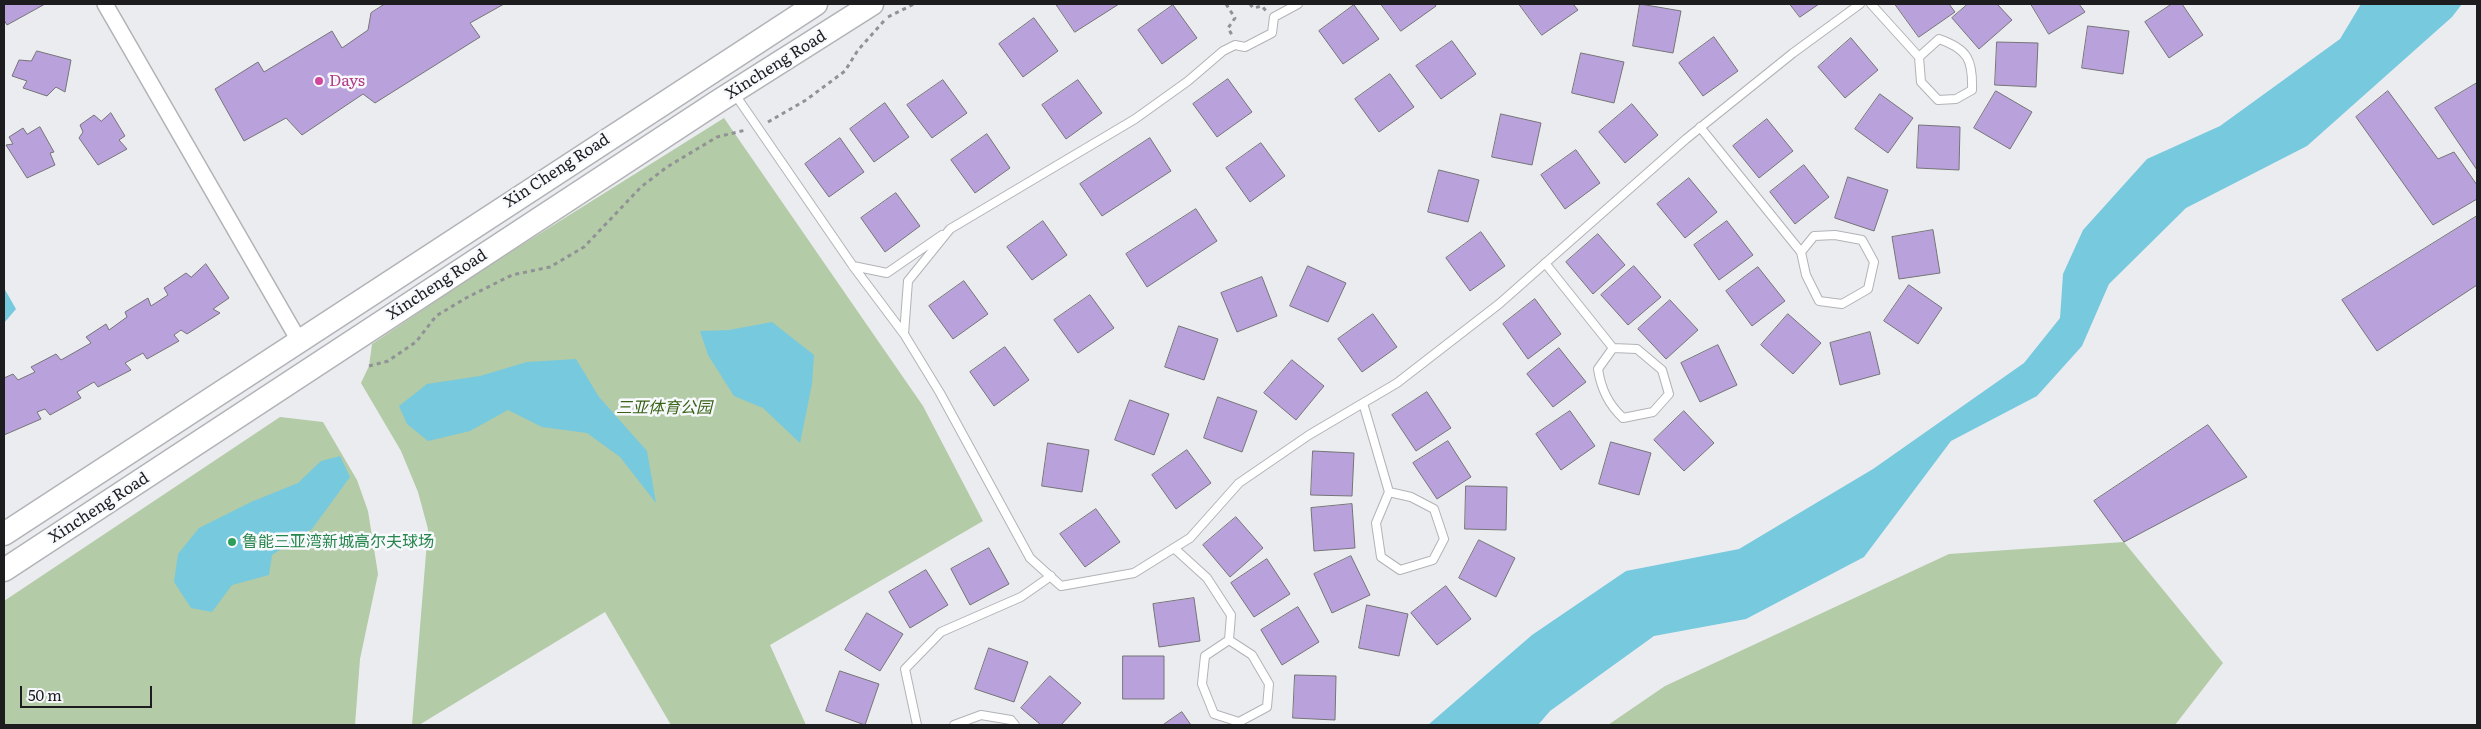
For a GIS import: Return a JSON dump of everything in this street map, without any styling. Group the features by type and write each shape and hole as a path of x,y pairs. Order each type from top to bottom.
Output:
{"main road":[{"name":"Xin Cheng Road","path":"298,339 816,4"},
{"name":"Xincheng Road","path":"4,570 734,92 872,4"},
{"name":"Xincheng Road","path":"4,534 298,339"}],"street":[{"path":"105,4 298,339"}],"lane":[{"path":"853,266 887,273 950,229 1134,119 1188,81 1224,51 1235,45 1245,47 1272,33 1274,18 1298,4"},
{"path":"734,92 853,266 904,334 940,393 1030,558 1061,586 1134,573 1190,538 1238,483 1310,435 1397,383 1499,304 1700,127 1793,53 1860,4"},
{"path":"1871,4 1919,57 1921,82 1938,100 1956,99 1972,90 1973,67 1956,45 1940,38 1919,57"},
{"path":"1700,127 1801,252 1806,275 1819,301 1842,304 1868,289 1874,262 1862,240 1835,234 1814,236 1801,252"},
{"path":"904,334 908,281 950,229"},
{"path":"1545,263 1613,348 1637,349 1662,370 1669,394 1653,412 1623,418 1611,407 1600,383 1598,369 1613,348"},
{"path":"1363,403 1389,492 1376,523 1381,557 1400,570 1433,560 1444,539 1434,509 1411,497 1389,492"},
{"path":"1174,548 1207,578 1231,615 1229,640"},
{"path":"917,725 905,669 941,632 1021,597 1051,576"},
{"path":"1229,640 1252,655 1269,684 1267,708 1239,722 1214,714 1202,684 1205,656 1229,640"},
{"path":"954,725 981,715 1011,720 1015,725"}],"path":[{"path":"369,366 388,361 416,342 436,316 466,298 512,275 550,266 584,247 640,187 667,167 717,137 758,128 806,100 845,72 858,50 890,14 914,4"}],"green space":[{"name":"三亚体育公园","path":"724,118 923,406 983,521 770,645 806,725 671,725 605,612 419,725 412,725 428,529 418,492 401,451 361,383 369,366 372,344 485,268"},
{"name":"鲁能三亚湾新城高尔夫球场","path":"280,417 323,422 357,480 368,511 378,574 360,659 355,725 4,725 4,601"},
{"path":"2124,542 2223,663 2175,725 1608,725 1665,686 1949,554"}],"water":[{"path":"2361,4 2462,4 2452,17 2307,146 2186,208 2109,284 2082,346 2037,396 1951,441 1864,557 1746,619 1654,636 1550,711 1538,725 1428,725 1532,635 1626,571 1739,549 1873,469 2024,363 2060,318 2063,274 2083,230 2147,159 2220,126 2340,39"},
{"path":"4,288 16,309 4,323"},
{"path":"772,322 814,355 812,384 800,443 763,408 734,396 708,355 700,331 729,330"},
{"path":"576,359 599,397 647,451 656,503 620,457 587,433 542,427 508,410 470,431 428,441 407,424 399,406 427,384 480,376 527,362"},
{"path":"340,456 350,477 312,529 272,555 269,575 232,585 212,612 191,608 174,582 178,554 199,528 251,502 298,483 321,461"}],"building":[{"path":"4,4 45,4 7,25 4,20"},
{"name":"Days","path":"385,4 504,4 470,23 480,37 375,103 363,94 302,135 286,118 244,141 215,89 258,62 264,72 332,31 342,48 368,30 371,13"},
{"path":"1056,4 1119,4 1075,32"},
{"path":"1381,4 1435,4 1436,6 1401,31"},
{"path":"1519,4 1573,4 1578,10 1542,35"},
{"path":"1640,4 1681,11 1673,53 1633,46"},
{"path":"1790,4 1819,4 1800,17"},
{"path":"1895,4 1949,4 1955,12 1919,37"},
{"path":"1968,4 1997,4 2012,20 1979,49 1952,18"},
{"path":"2031,4 2079,4 2085,12 2049,34"},
{"path":"2172,4 2182,4 2203,35 2169,58 2145,22"},
{"path":"1173,5 1197,38 1162,64 1138,30"},
{"path":"1354,5 1379,39 1343,64 1319,31"},
{"path":"1034,18 1058,51 1023,77 999,44"},
{"path":"2088,26 2129,31 2123,74 2082,68"},
{"path":"1714,37 1738,71 1703,96 1679,63"},
{"path":"1851,38 1878,70 1845,98 1818,67"},
{"path":"1452,41 1476,74 1441,99 1416,66"},
{"path":"1997,42 2038,43 2036,87 1995,85"},
{"path":"37,51 71,60 65,92 56,87 47,96 23,88 27,81 12,76 19,60 31,61"},
{"path":"1581,53 1624,62 1614,103 1572,93"},
{"path":"1390,74 1414,107 1379,132 1355,99"},
{"path":"1228,79 1252,112 1217,137 1193,104"},
{"path":"943,80 967,113 932,138 907,105"},
{"path":"1078,80 1102,113 1066,139 1042,105"},
{"path":"2477,83 2477,170 2435,108"},
{"path":"1996,91 2032,112 2010,149 1974,128"},
{"path":"2388,91 2438,159 2454,152 2477,185 2477,199 2433,225 2356,117"},
{"path":"1880,94 1913,118 1888,153 1855,129"},
{"path":"885,103 909,137 874,162 850,129"},
{"path":"1632,104 1658,135 1625,163 1599,132"},
{"path":"111,113 125,136 119,140 127,149 98,165 79,138 83,132 80,125 94,115 101,121"},
{"path":"1501,114 1541,123 1532,165 1492,157"},
{"path":"1767,119 1793,151 1759,178 1733,146"},
{"path":"1919,125 1960,127 1959,170 1917,168"},
{"path":"40,127 54,152 50,153 55,165 27,178 6,145 13,144 9,137 23,128 27,134"},
{"path":"987,134 1010,168 975,193 951,160"},
{"path":"840,138 864,172 829,197 805,164"},
{"path":"1150,138 1171,171 1102,216 1080,184"},
{"path":"1261,143 1285,176 1250,202 1226,168"},
{"path":"1576,150 1600,183 1565,209 1541,175"},
{"path":"1804,165 1829,197 1795,224 1770,192"},
{"path":"1439,170 1479,180 1468,222 1428,212"},
{"path":"1848,177 1888,190 1874,231 1835,218"},
{"path":"1689,178 1717,212 1685,238 1657,204"},
{"path":"896,193 920,226 885,252 861,218"},
{"path":"1196,209 1217,241 1147,287 1126,254"},
{"path":"2477,216 2477,285 2377,351 2342,300"},
{"path":"1043,221 1067,255 1032,280 1007,247"},
{"path":"1727,221 1753,255 1719,280 1694,245"},
{"path":"1933,230 1940,273 1899,279 1892,237"},
{"path":"1481,232 1505,266 1470,291 1446,258"},
{"path":"1598,234 1625,265 1593,294 1566,262"},
{"path":"206,264 229,298 213,309 220,313 187,334 181,330 174,335 179,341 147,359 143,353 125,363 131,370 98,387 94,382 77,392 81,398 50,415 45,409 37,412 41,419 4,435 4,378 13,374 18,380 35,372 31,367 56,354 61,360 91,343 86,337 106,324 109,330 127,317 125,312 148,298 151,306 168,295 164,288 186,273 191,277"},
{"path":"1308,266 1346,283 1328,322 1290,306"},
{"path":"1634,266 1661,297 1628,325 1601,295"},
{"path":"1758,267 1785,301 1752,326 1726,291"},
{"path":"1262,277 1277,316 1237,332 1221,293"},
{"path":"964,281 988,314 953,339 929,306"},
{"path":"1909,285 1942,308 1918,344 1884,321"},
{"path":"1090,295 1114,328 1078,353 1054,320"},
{"path":"1535,299 1561,334 1528,359 1503,324"},
{"path":"1670,300 1698,330 1666,359 1638,329"},
{"path":"1373,314 1397,347 1362,372 1338,339"},
{"path":"1788,314 1821,343 1793,374 1761,345"},
{"path":"1179,326 1218,339 1204,380 1165,367"},
{"path":"1870,332 1880,374 1840,385 1830,343"},
{"path":"1718,345 1737,385 1700,402 1681,363"},
{"path":"1005,347 1029,380 994,406 970,372"},
{"path":"1559,348 1586,382 1553,407 1527,374"},
{"path":"1292,360 1324,386 1296,420 1264,393"},
{"path":"1427,392 1451,428 1416,451 1392,415"},
{"path":"1218,397 1257,411 1242,452 1204,438"},
{"path":"1130,400 1169,414 1154,455 1115,440"},
{"path":"1570,411 1595,446 1561,470 1536,434"},
{"path":"1684,411 1714,443 1684,471 1654,440"},
{"path":"2208,425 2247,477 2124,542 2094,501"},
{"path":"1448,441 1471,477 1437,499 1413,463"},
{"path":"1611,442 1651,453 1639,495 1599,484"},
{"path":"1048,443 1089,450 1082,492 1042,486"},
{"path":"1187,450 1211,483 1176,509 1152,475"},
{"path":"1313,451 1354,453 1352,496 1311,495"},
{"path":"1466,486 1507,487 1506,530 1465,529"},
{"path":"1352,504 1355,548 1314,551 1311,508"},
{"path":"1096,509 1120,542 1085,567 1060,534"},
{"path":"1236,517 1263,548 1230,577 1203,545"},
{"path":"1479,540 1515,558 1496,597 1459,578"},
{"path":"989,548 1009,584 970,605 951,569"},
{"path":"1351,556 1370,595 1332,613 1314,574"},
{"path":"1267,559 1290,594 1254,617 1231,583"},
{"path":"926,570 948,605 910,628 889,592"},
{"path":"1446,586 1471,619 1437,645 1411,613"},
{"path":"1194,598 1200,641 1159,647 1153,604"},
{"path":"1367,605 1408,614 1399,656 1359,648"},
{"path":"1298,607 1319,642 1282,665 1261,630"},
{"path":"867,613 903,634 880,671 845,650"},
{"path":"989,648 1028,662 1014,702 975,689"},
{"path":"1123,656 1164,656 1164,699 1123,699"},
{"path":"840,671 879,684 865,725 826,711"},
{"path":"1295,675 1336,676 1335,720 1293,718"},
{"path":"1050,676 1081,703 1061,725 1041,725 1021,708"},
{"path":"1182,712 1191,725 1163,725"}],"place":[{"name":"Days","path":"319,81"},
{"name":"鲁能三亚湾新城高尔夫球场","path":"232,542"}]}
